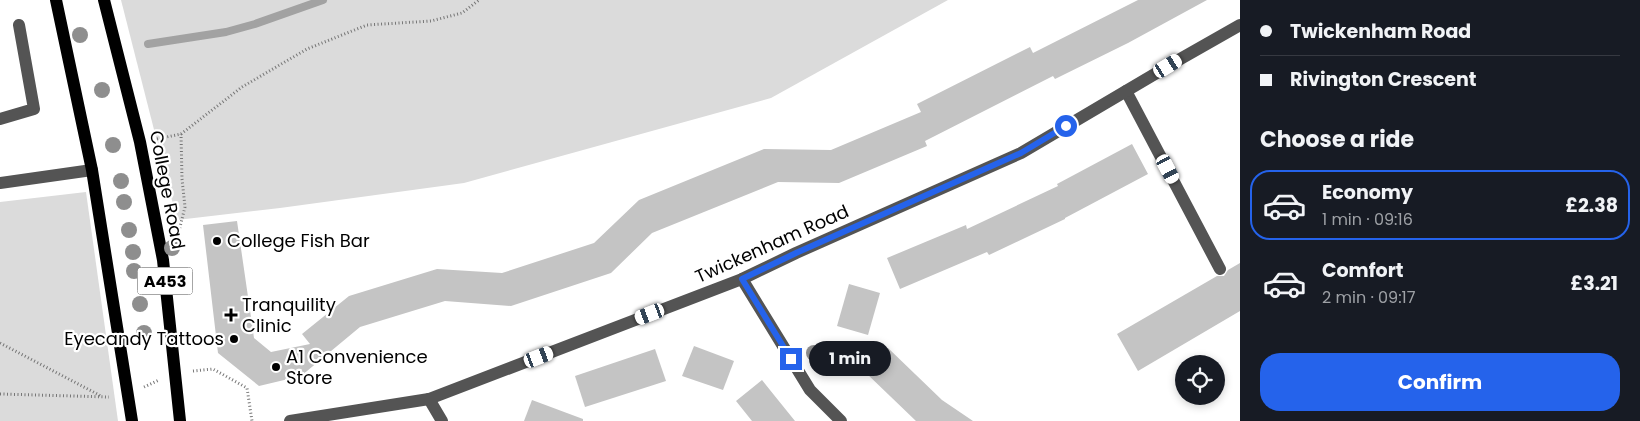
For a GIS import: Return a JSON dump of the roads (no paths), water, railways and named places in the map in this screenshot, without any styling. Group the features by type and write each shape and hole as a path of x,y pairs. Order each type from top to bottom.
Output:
{"main road":[{"name":"A453","path":"56,0 92,170 132,421"},
{"name":"College Road","path":"104,0 140,142 163,260 180,421"}],"street":[{"path":"0,119 34,109 20,25"},
{"name":"Twickenham Road","path":"290,421 429,399 742,279 1021,153 1240,25"},
{"path":"1126,91 1220,269"},
{"path":"0,183 92,170"},
{"path":"742,279 810,390 841,421"},
{"path":"429,399 442,421"}],"waterway":[{"path":"148,44 226,32 323,0"}],"place":[{"name":"College Fish Bar","path":"217,241"},
{"name":"Tranquility Clinic","path":"231,315"},
{"name":"Eyecandy Tattoos","path":"234,339"},
{"name":"A1 Convenience Store","path":"276,367"}]}
